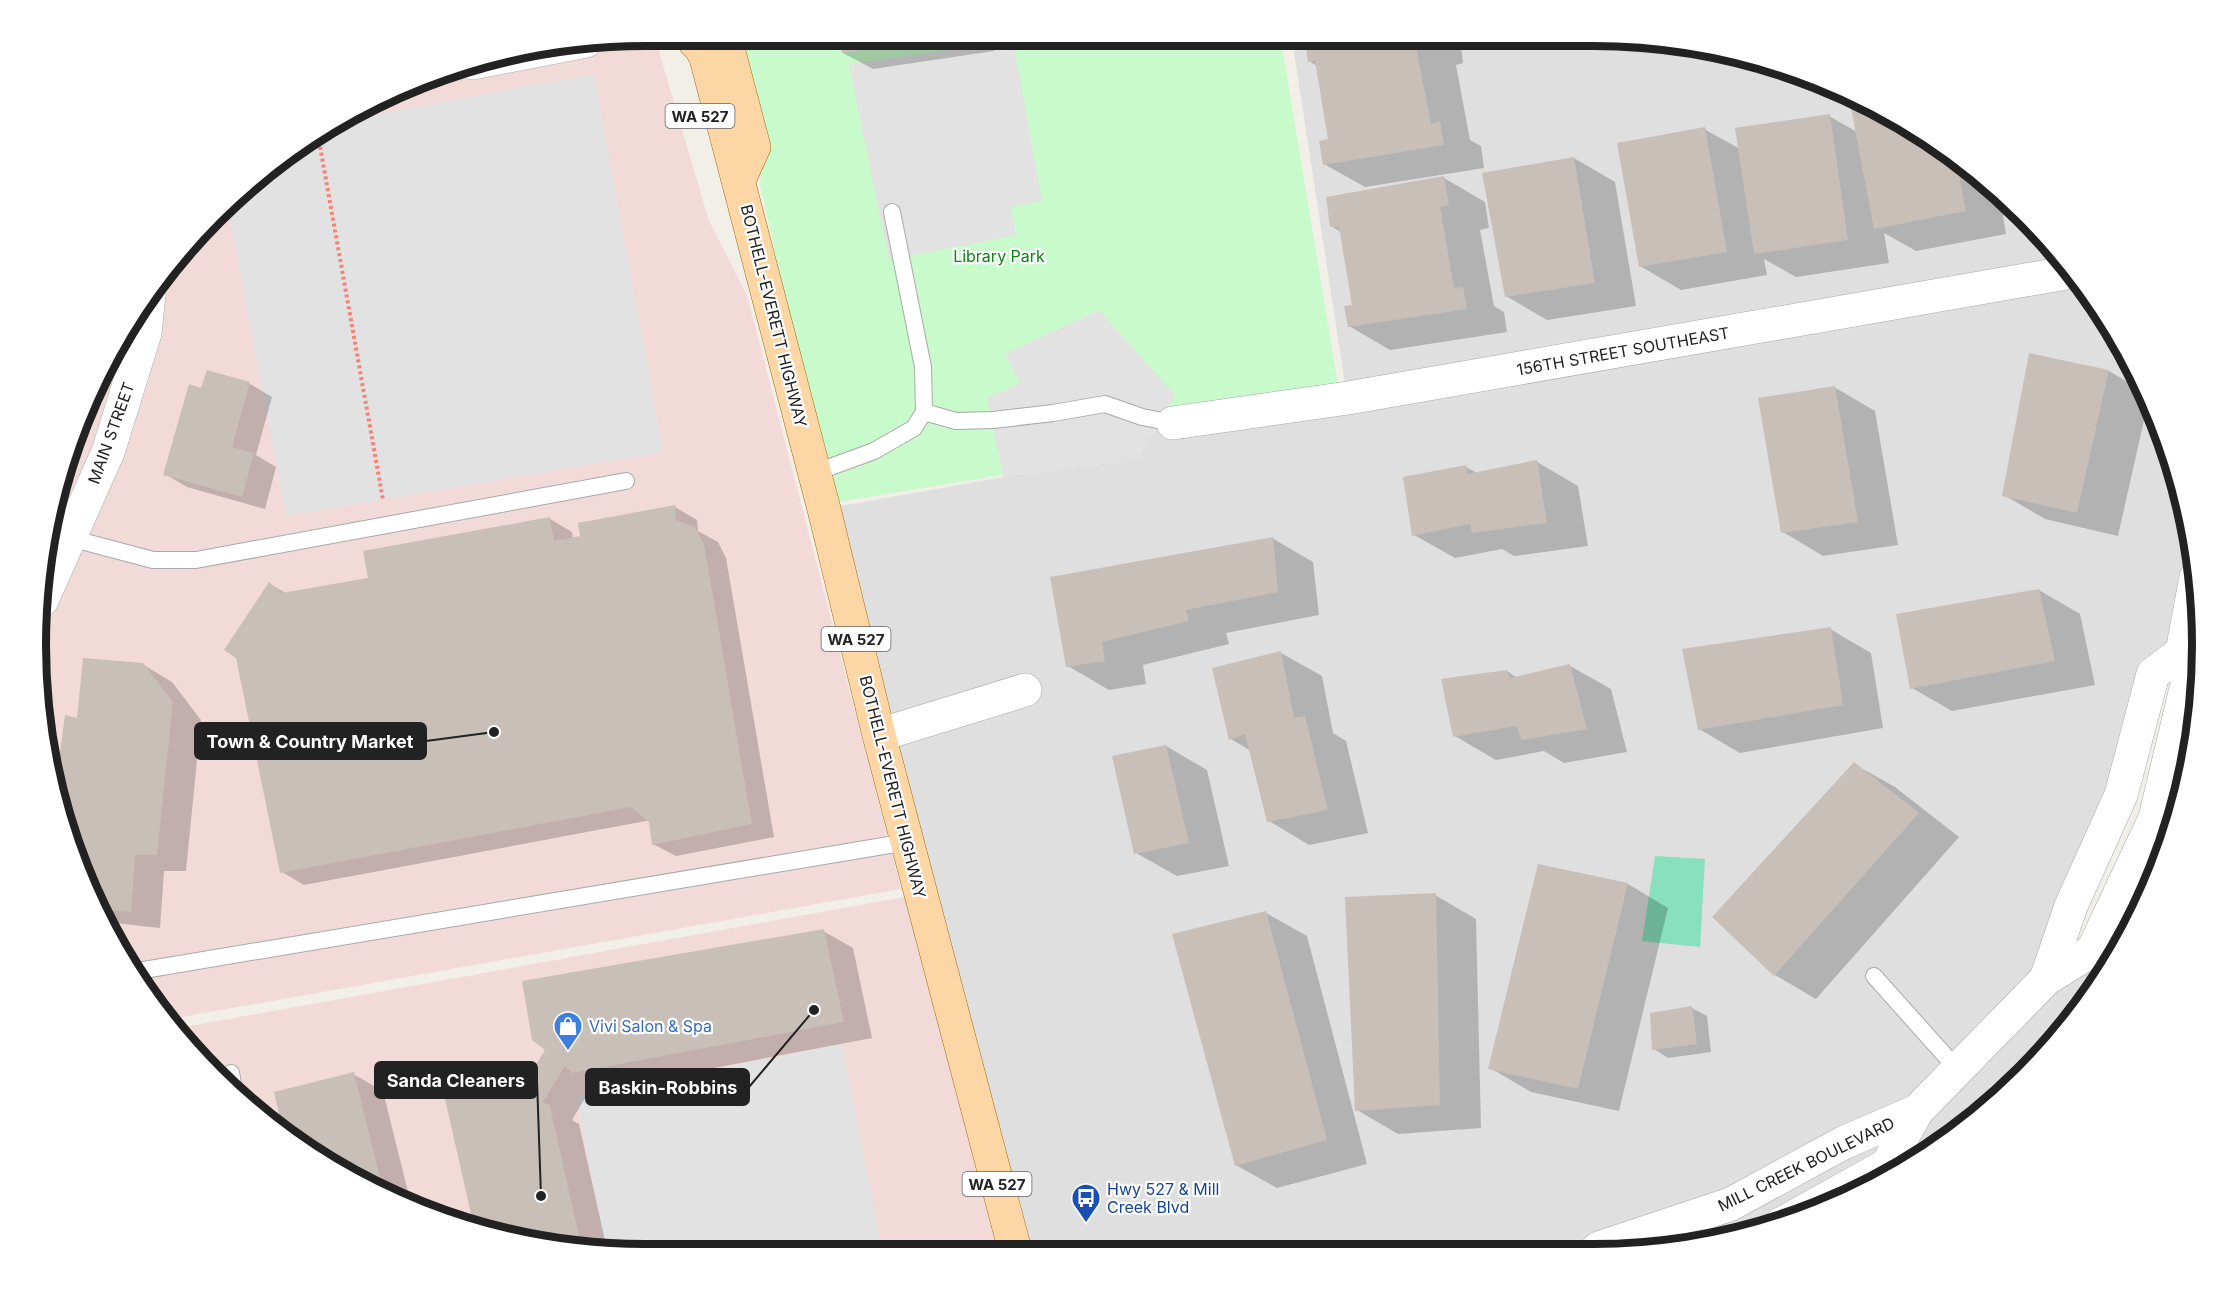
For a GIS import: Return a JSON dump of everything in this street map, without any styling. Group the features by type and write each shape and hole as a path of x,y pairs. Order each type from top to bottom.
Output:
{"main road":[{"name":"WA 527","path":"680,46 710,156 739,180 754,147 727,46"},
{"name":"BOTHELL-EVERETT HIGHWAY","path":"699,46 706,58 739,180 879,735 1013,1244"}],"street":[{"name":"156TH STREET SOUTHEAST","path":"1173,423 1348,399 2063,274"},
{"name":"MAIN STREET","path":"51,581 108,452 145,333 147,313"},
{"name":"MILL CREEK BOULEVARD","path":"1839,1192 1887,1165 1917,1111 2046,979 2093,950 2155,818 2188,680 2182,652 2191,605"},
{"path":"879,735 1025,690"},
{"name":"MILL CREEK BOULEVARD","path":"1612,1244 1731,1204 1843,1143 1917,1111"}],"lane":[{"path":"814,473 874,451 914,428 924,412 923,367 892,212"},
{"path":"924,412 956,421 993,420 1105,404 1142,417 1173,423"},
{"path":"70,538 153,560 195,560 626,481"},
{"path":"142,970 907,842"},
{"path":"1874,976 1958,1070"},
{"path":"231,1073 232,1078"}],"path":[{"path":"319,143 387,524"}],"shaded area":[{"path":"657,46 709,221 747,295 901,889 177,1018 147,978 127,945 108,910 78,838 58,762 52,724 46,646 48,606 58,529 67,490 92,416 108,381 147,313 170,281 222,222 281,170 313,147 381,108 416,92 453,78 529,58 606,48"},
{"path":"977,46 1014,46 1042,201 1011,207 1016,235 889,260 849,64"},
{"path":"1293,46 1594,46 1672,52 1749,67 1823,92 1893,127 1958,170 2017,222 2069,281 2092,313 2131,381 2147,416 2172,490 2181,529 2191,605 2182,652 2153,674 2062,933 2093,950 2103,960 2069,1010 2017,1069 1958,1121 1926,1144 1858,1183 1786,1213 1710,1233 1633,1243 1594,1244 1013,1244 824,509 1003,477 1137,459 1155,429 1347,397"},
{"path":"594,74 663,452 286,516 229,215 281,170 313,147 366,116"},
{"path":"1099,310 1175,395 1137,459 1003,477 987,398 1020,383 1005,354"},
{"path":"921,894 1013,1244 606,1243 529,1233 490,1224 416,1199 381,1183 313,1144 251,1096 222,1069 184,1027"},
{"path":"842,1044 881,1244 605,1243 576,1097"}],"green space":[{"name":"Library Park","path":"745,46 1282,46 1338,385 1143,429 1131,454 832,503 760,184 768,135"},
{"path":"2191,606 2191,685 2181,762 2172,801 2147,875 2131,910 2103,960 2093,950 2155,818"},
{"path":"1655,856 1705,859 1700,947 1642,941"}],"building":[{"path":"841,46 888,46 842,53"},
{"path":"1306,46 1416,46 1431,124 1440,121 1444,145 1323,165 1319,141 1328,139 1315,61 1308,62"},
{"path":"1850,104 1926,147 1958,170 1966,211 1874,229"},
{"path":"1830,114 1848,240 1754,254 1735,128"},
{"path":"1705,127 1727,252 1639,267 1617,143"},
{"path":"1574,157 1595,283 1505,297 1482,173"},
{"path":"1444,176 1449,205 1440,207 1454,288 1463,287 1467,309 1348,327 1344,306 1352,305 1339,227 1330,227 1326,197"},
{"path":"2029,353 2109,370 2077,513 2002,496"},
{"path":"207,370 250,382 232,447 254,453 242,497 163,475 189,384 201,388"},
{"path":"1835,386 1858,522 1781,533 1758,398"},
{"path":"1537,460 1547,523 1472,533 1470,524 1412,536 1403,477 1466,465 1467,474"},
{"path":"675,505 676,520 695,527 704,544 752,824 652,845 649,822 631,807 280,873 236,658 224,650 269,582 282,593 368,578 363,551 550,517 554,541 580,536 578,523"},
{"path":"1273,537 1278,592 1186,610 1189,621 1102,642 1105,661 1066,667 1050,577"},
{"path":"2039,589 2055,661 1910,689 1896,614"},
{"path":"1831,627 1843,705 1698,730 1682,649"},
{"path":"1281,651 1294,718 1305,716 1328,810 1267,822 1245,734 1229,740 1212,668"},
{"path":"83,658 143,663 173,702 157,855 135,855 131,912 108,910 78,838 67,801 57,753 60,753 65,715 77,718"},
{"path":"1570,664 1587,729 1522,740 1516,726 1453,737 1441,679 1507,670 1510,678"},
{"path":"1166,745 1189,843 1134,854 1112,756"},
{"path":"1854,762 1919,813 1774,976 1712,917"},
{"path":"1538,864 1628,883 1578,1089 1488,1069"},
{"path":"1436,893 1440,1105 1355,1111 1345,897"},
{"path":"1266,911 1327,1140 1235,1166 1172,934"},
{"path":"824,929 844,1022 572,1073 565,1066 543,1102 550,1106 580,1240 567,1239 529,1233 472,1219 445,1099 513,1083 521,1089 545,1050 532,1040 522,981"},
{"path":"1692,1006 1697,1044 1652,1050 1650,1013"},
{"path":"354,1072 381,1183 313,1144 281,1121 274,1092"}],"place":[{"name":"Town & Country Market","path":"494,732"},
{"name":"Baskin-Robbins","path":"814,1010"},
{"name":"Vivi Salon & Spa","path":"568,1052"},
{"name":"Sanda Cleaners","path":"541,1196"},
{"name":"Hwy 527 & Mill Creek Blvd","path":"1086,1224"}]}
